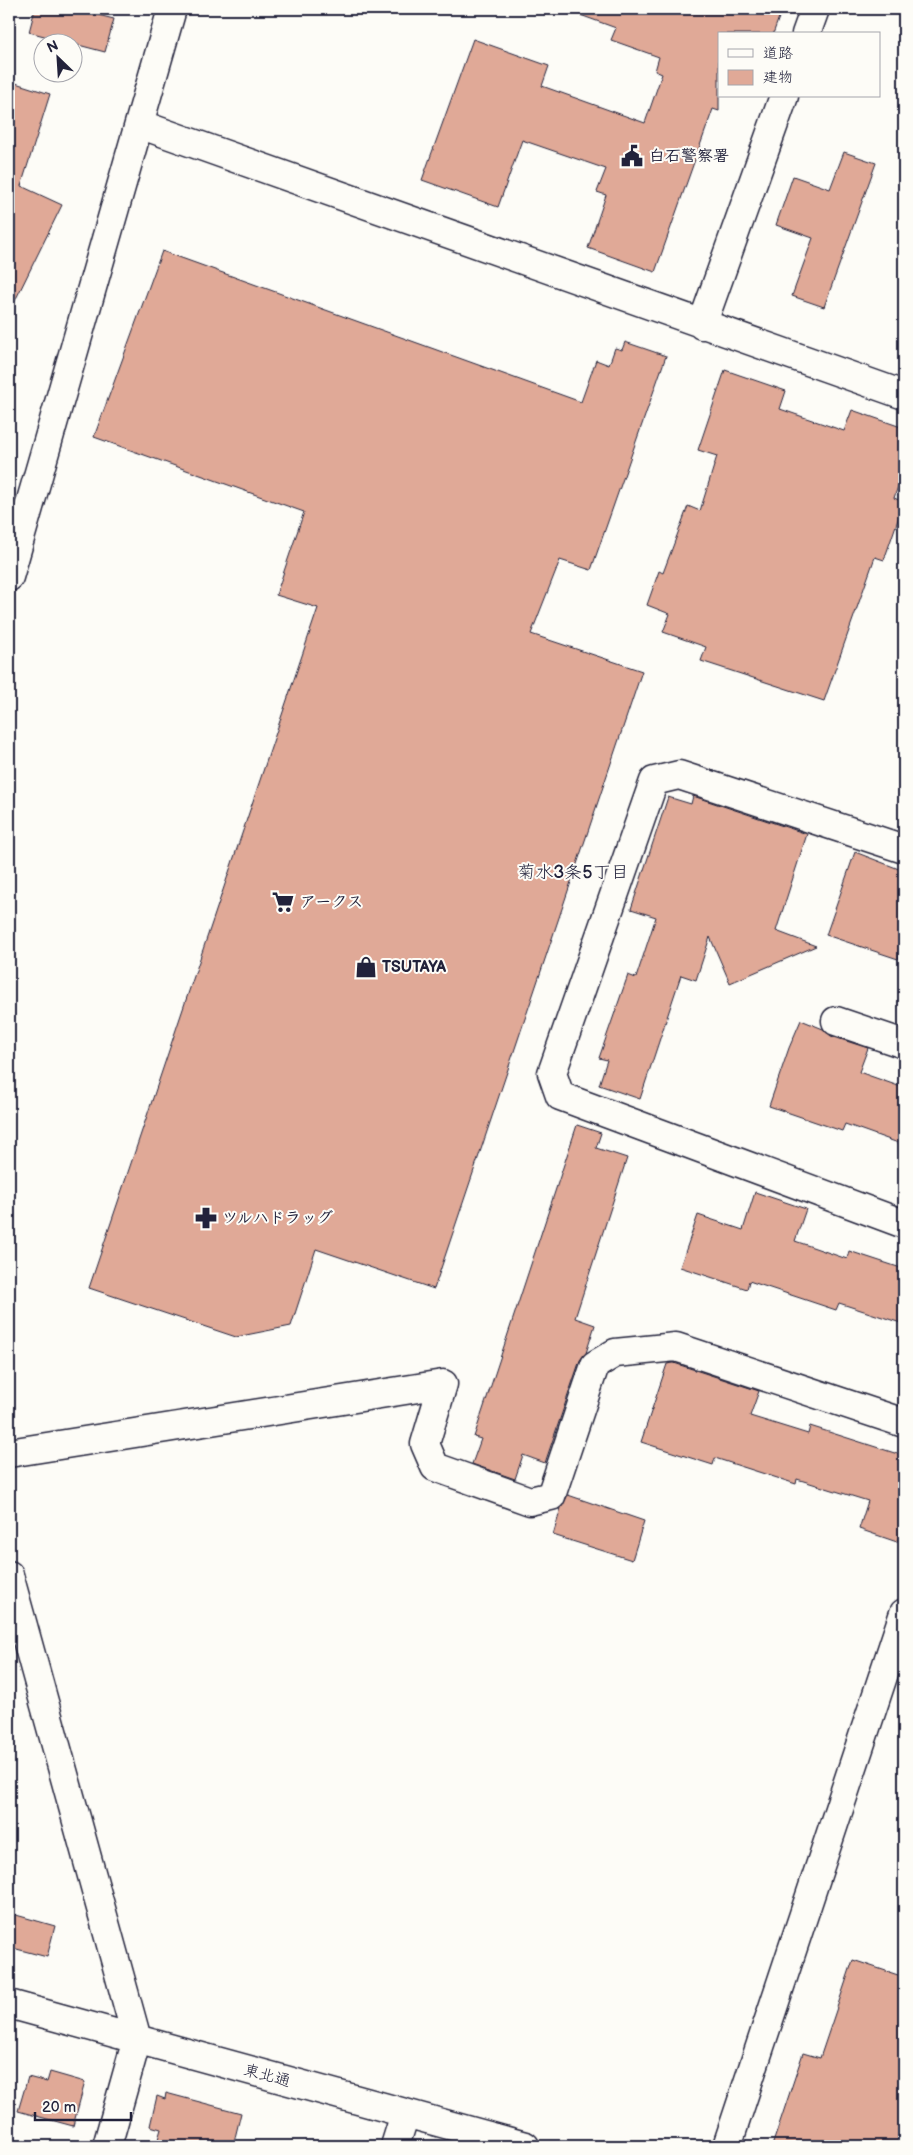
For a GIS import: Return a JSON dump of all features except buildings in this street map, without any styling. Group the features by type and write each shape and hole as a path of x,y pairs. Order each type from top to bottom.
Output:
{"street":[{"path":"9,577 172,9"},
{"path":"807,32 815,9"},
{"path":"702,325 783,98"},
{"path":"139,124 904,395"},
{"path":"904,849 679,775 654,781 552,1073 560,1096 904,1224"},
{"path":"836,1021 904,1044"},
{"path":"9,1452 443,1384 425,1444 435,1467 530,1501 552,1496 595,1365 615,1352 676,1346 904,1422"},
{"path":"9,1576 137,2039 107,2146"},
{"path":"727,2146 904,1613"},
{"name":"東北通","path":"9,2004 525,2146"},
{"path":"395,2146 405,2114"}],"place":[{"name":"白石警察署","path":"632,156"},
{"name":"アークス","path":"283,902"},
{"name":"TSUTAYA","path":"366,967"},
{"name":"ツルハドラッグ","path":"206,1218"}],"district":[{"name":"菊水3条5丁目","path":"573,872"}]}
